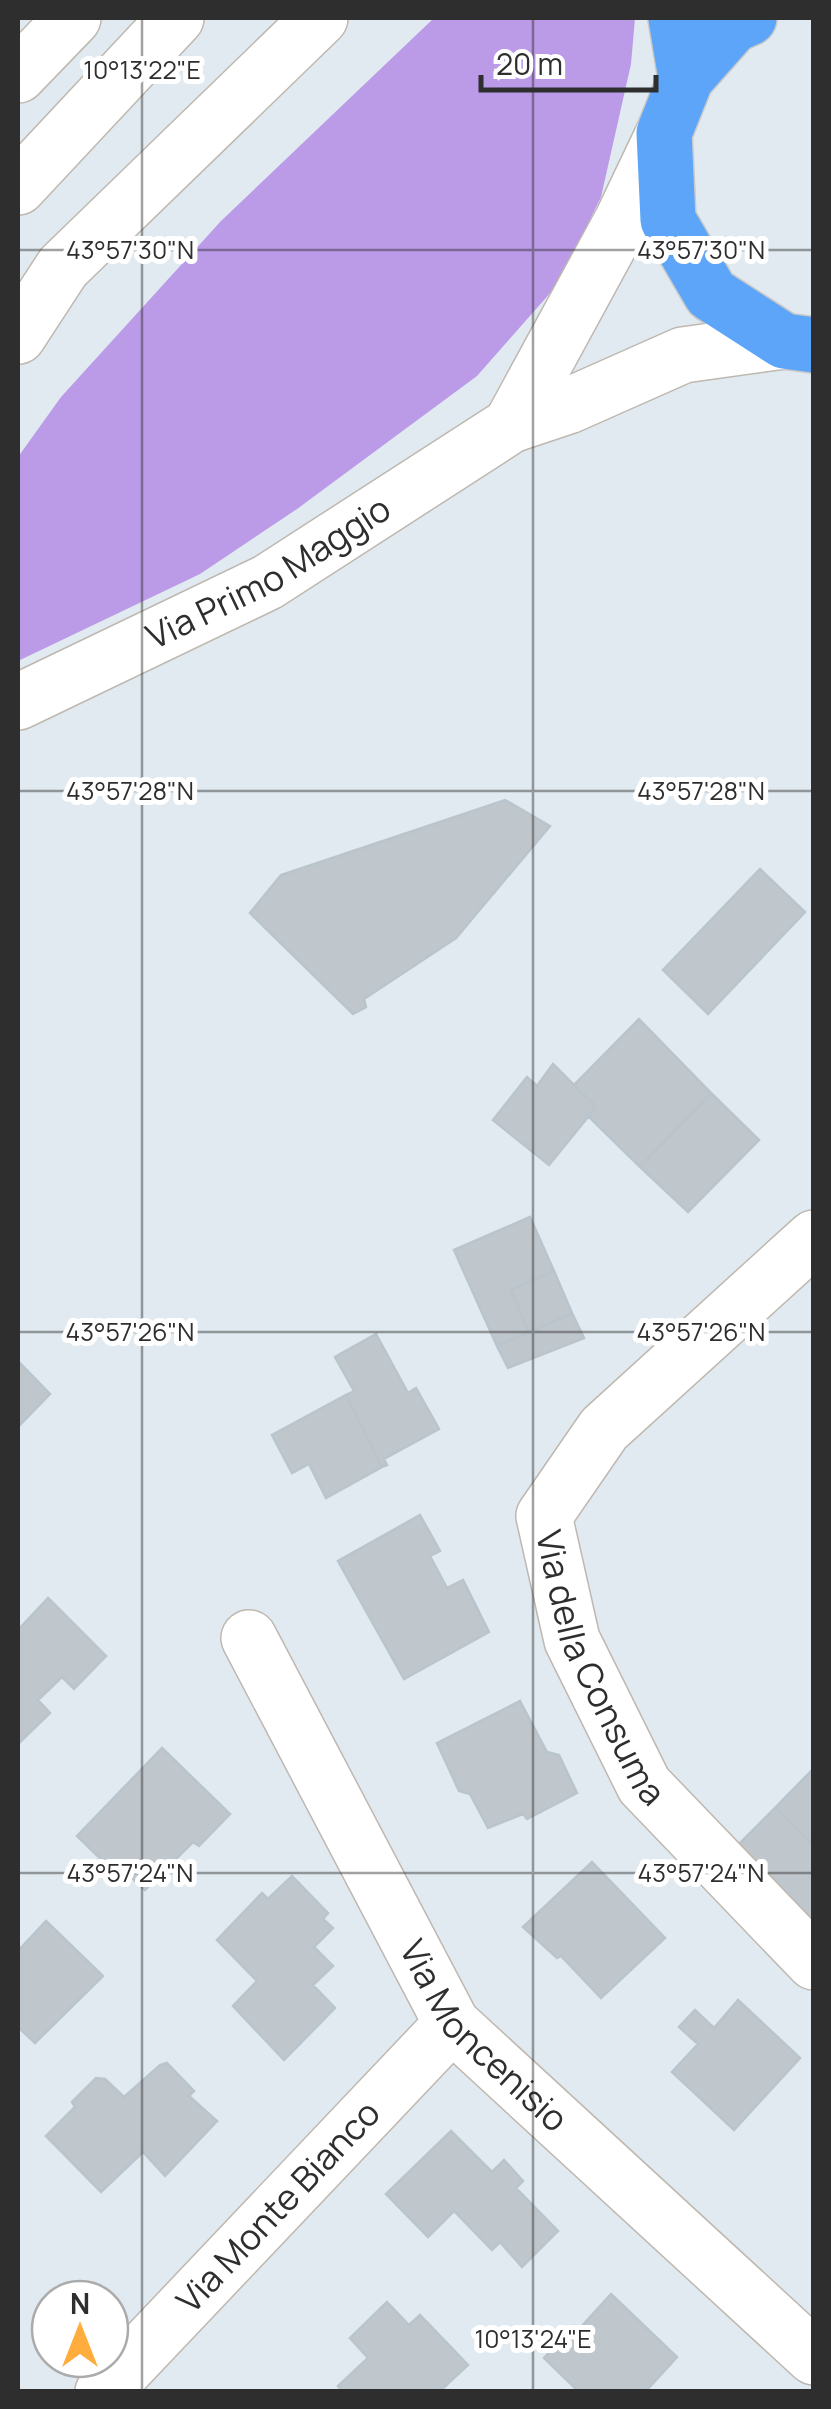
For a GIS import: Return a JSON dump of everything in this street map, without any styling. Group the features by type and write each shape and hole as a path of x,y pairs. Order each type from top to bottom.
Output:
{"main road":[{"path":"676,18 686,78"},
{"path":"749,18 733,25 686,78 664,134 668,220 711,294 799,343"}],"street":[{"path":"18,75 73,18"},
{"path":"18,187 176,18"},
{"path":"18,336 63,267 320,18"},
{"name":"Via Primo Maggio","path":"511,425 622,221 664,134"},
{"name":"Via Primo Maggio","path":"18,702 268,582 511,425 568,406 683,356 799,343"},
{"name":"Via della Consuma","path":"814,1238 604,1429 544,1516 572,1640 644,1785 814,1962"},
{"name":"Via Moncenisio","path":"249,1638 452,2024 814,2357"},
{"name":"Via Monte Bianco","path":"103,2392 452,2024"}],"shaded area":[{"path":"434,18 635,18 631,64 601,197 559,283 477,376 297,509 200,574 18,661 18,457 61,397 221,221"}],"building":[{"path":"505,800 550,826 456,938 364,999 366,1007 353,1014 250,913 281,875"},
{"path":"760,869 805,912 708,1014 663,970"},
{"path":"639,1019 711,1093 640,1167 588,1116 596,1107 574,1085"},
{"path":"553,1064 596,1107 549,1165 493,1120 527,1077 537,1086"},
{"path":"711,1093 759,1140 688,1212 640,1167"},
{"path":"530,1217 554,1271 511,1290 529,1332 497,1346 454,1250"},
{"path":"554,1271 572,1313 529,1332 511,1290"},
{"path":"572,1313 584,1338 508,1368 497,1346"},
{"path":"376,1334 408,1393 416,1388 439,1429 384,1459 387,1465 382,1467 346,1395 354,1391 335,1357"},
{"path":"18,1361 50,1394 18,1427"},
{"path":"346,1395 382,1467 326,1498 309,1464 292,1473 272,1435"},
{"path":"420,1515 440,1551 430,1556 447,1588 463,1580 489,1632 404,1679 338,1561"},
{"path":"48,1598 106,1656 74,1689 62,1677 38,1700 50,1713 18,1744 18,1630"},
{"path":"520,1701 547,1752 559,1755 577,1793 527,1819 523,1814 488,1828 470,1794 459,1791 437,1743"},
{"path":"162,1748 230,1814 199,1846 193,1842 145,1890 119,1866 114,1872 77,1836"},
{"path":"814,1768 814,1845 775,1808"},
{"path":"775,1808 814,1845 814,1924 736,1847"},
{"path":"592,1862 665,1938 601,1998 561,1956 557,1958 523,1927"},
{"path":"292,1876 328,1913 323,1919 333,1928 314,1947 333,1966 313,1985 335,2008 284,2060 233,2006 257,1981 217,1940 262,1893 268,1899"},
{"path":"46,1921 103,1976 35,2043 18,2027 18,1951"},
{"path":"738,2000 800,2058 734,2130 672,2072 698,2044 679,2027 695,2010 714,2028"},
{"path":"167,2063 194,2091 189,2096 217,2121 165,2176 143,2152 101,2192 46,2136 75,2107 72,2102 96,2078 105,2079 124,2097"},
{"path":"451,2131 492,2172 504,2160 523,2181 516,2188 558,2231 522,2267 500,2242 492,2250 454,2211 428,2237 386,2194"},
{"path":"611,2294 677,2357 645,2392 579,2392 544,2358 574,2326 580,2328"},
{"path":"387,2302 409,2325 420,2315 468,2365 439,2392 343,2392 338,2386 368,2358 350,2338"}]}
